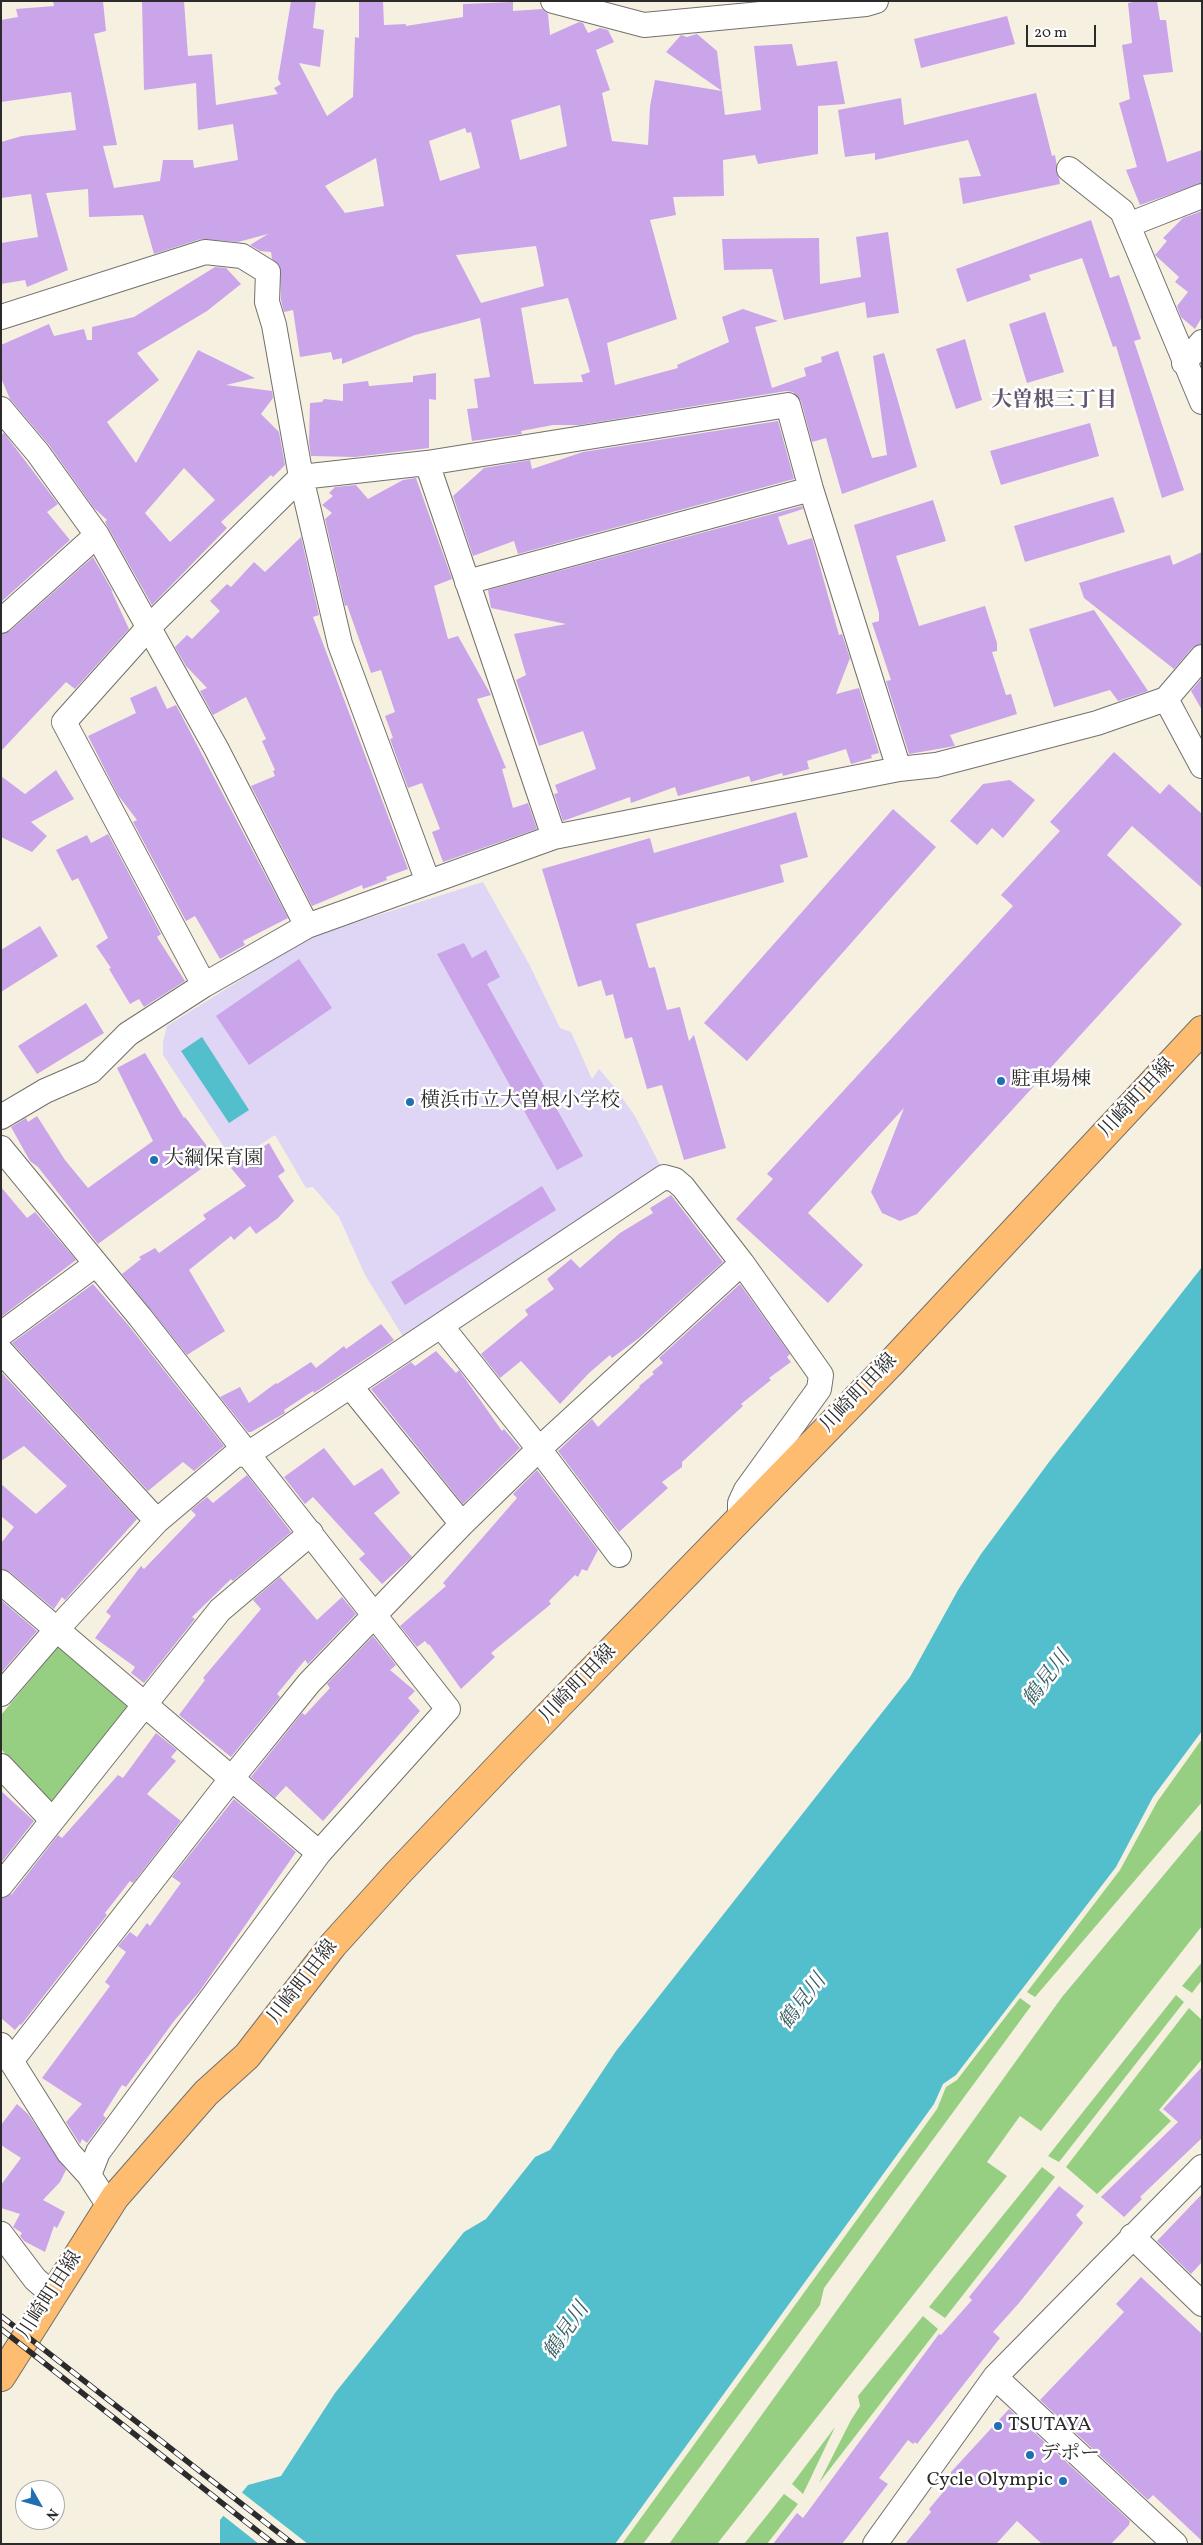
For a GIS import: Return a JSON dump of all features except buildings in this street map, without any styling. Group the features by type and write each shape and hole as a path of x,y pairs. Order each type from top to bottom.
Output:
{"main road":[{"name":"川崎町田線","path":"1,2377 109,2206 196,2104 246,2056 333,1945 398,1872 920,1332 1202,1030"}],"street":[{"path":"553,1 644,25 866,4 876,1"},
{"path":"1069,169 1122,211 1184,363 1202,402"},
{"path":"1128,225 1202,196"},
{"path":"1,317 205,252 242,256 268,272 267,302 274,325 301,477 340,644 428,882"},
{"path":"1184,363 1202,342"},
{"path":"204,985 64,722 149,627 301,477 427,463 788,405 811,489 899,769"},
{"path":"1,409 38,452 97,535 216,748 307,926"},
{"path":"427,463 554,838"},
{"path":"467,582 811,489"},
{"path":"1,621 97,535"},
{"path":"1,1117 45,1090 91,1070 128,1034 204,985 307,926 554,838 899,769 936,765 1097,723 1166,699 1202,657"},
{"path":"1166,699 1202,766"},
{"path":"1,1148 311,1533 448,1709 319,1853 98,2152 89,2176"},
{"path":"1,1694 57,1629 157,1522 235,1455 248,1454 442,1327 664,1177 675,1180 683,1187 742,1263 821,1374 822,1382 819,1389 746,1490 740,1503 740,1520"},
{"path":"109,2206 89,2176 69,2154 6,2053 309,1683 462,1524 539,1449 742,1263"},
{"path":"1,1334 96,1264"},
{"path":"442,1327 539,1449 619,1555"},
{"path":"1,1351 157,1522"},
{"path":"350,1386 462,1524"},
{"path":"1,1885 220,1610 311,1533"},
{"path":"1,1582 319,1853"},
{"path":"1,1766 52,1820"},
{"path":"875,2544 995,2377 1202,2167"},
{"path":"1,2234 36,2279 52,2294"},
{"path":"1132,2236 1202,2304"},
{"path":"995,2377 1175,2544"}],"shaded area":[{"name":"横浜市立大曽根小学校","path":"483,882 529,964 560,1028 571,1032 592,1079 599,1069 616,1089 635,1116 661,1167 404,1338 365,1275 339,1217 313,1187 306,1188 275,1135 234,1162 163,1055 163,1042 167,1026 309,937"}],"green space":[{"path":"65,1645 135,1706 51,1804 1,1749 1,1715 58,1647"},
{"path":"1202,1739 1202,1802 1035,1997 1027,1992 1120,1870 1157,1802"},
{"path":"1202,1829 1202,1926 1041,2131 1020,2116 987,2162 1007,2176 717,2544 669,2544 1062,1997"},
{"path":"1202,1962 1202,1980 1192,1993 1182,1986"},
{"path":"1176,1995 1184,2002 1059,2162 1048,2156"},
{"path":"1020,1998 1031,2006 824,2288 820,2305 643,2544 622,2544 937,2109 946,2087 957,2080"},
{"path":"1189,2008 1202,2020 1202,2059 1159,2110 1171,2121 1097,2194 1066,2167"},
{"path":"1042,2167 1055,2177 945,2318 929,2307"},
{"path":"923,2316 938,2329 819,2483 860,2406 858,2396"},
{"path":"835,2427 803,2494 792,2484"},
{"path":"784,2494 798,2504 767,2544 744,2544"}],"water":[{"path":"202,1037 249,1110 229,1123 181,1051"},
{"name":"鶴見川","path":"1202,1267 1202,1731 1153,1797 1116,1867 956,2075 943,2084 934,2104 615,2544 220,2544 220,2520 248,2485 281,2476 335,2393 464,2232 486,2219 535,2157 550,2150 616,2051 910,1677 958,1590 981,1554 1049,1462"}],"pier":[{"path":"240,2491 308,2544 259,2544 221,2514"}],"railway":[{"path":"1,2316 293,2544"},
{"path":"1,2329 274,2544"}],"place":[{"name":"駐車場棟","path":"1001,1081"},
{"name":"横浜市立大曽根小学校","path":"410,1102"},
{"name":"大綱保育園","path":"154,1160"},
{"name":"TSUTAYA","path":"998,2426"},
{"name":"デポー","path":"1030,2455"},
{"name":"Cycle Olympic","path":"1063,2481"}],"district":[{"name":"大曽根三丁目","path":"1054,402"}]}
